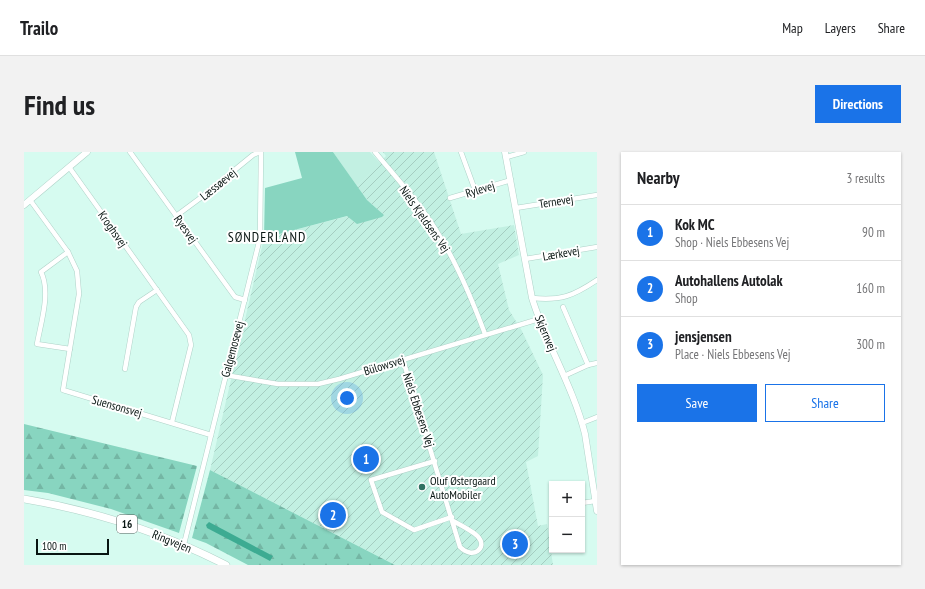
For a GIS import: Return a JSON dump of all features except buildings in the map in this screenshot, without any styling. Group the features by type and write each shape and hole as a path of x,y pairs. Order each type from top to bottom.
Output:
{"main road":[{"name":"Ringvejen","path":"24,499 101,516 184,544 226,565"}],"street":[{"path":"24,206 87,152"},
{"name":"Ryesvej","path":"130,152 235,297 245,300"},
{"name":"Læssøevej","path":"176,216 254,155 261,152"},
{"name":"Galgemosevej","path":"184,544 260,238 261,152"},
{"name":"Niels Kjeldsens Vej","path":"375,152 417,203 442,239 467,286 485,334"},
{"path":"461,152 475,190"},
{"path":"506,154 524,152"},
{"name":"Skjernvej","path":"506,154 532,298 539,319 564,376 582,423 597,510"},
{"name":"Kroghsvej","path":"69,167 189,335 191,345 172,422"},
{"name":"Rylevej","path":"450,198 511,180"},
{"name":"Ternevej","path":"516,208 597,195"},
{"name":"Suensonsvej","path":"30,200 68,252 77,271 78,288 63,390 211,435"},
{"name":"Lærkevej","path":"525,259 597,247"},
{"path":"68,252 41,272 44,278 45,294 37,344 70,349"},
{"path":"532,298 550,300 565,297 584,289 597,280"},
{"path":"125,369 136,307 139,302 157,290"},
{"path":"563,308 588,365"},
{"name":"Bülowsvej","path":"226,375 278,384 318,384 340,379 485,334 539,319"},
{"name":"Niels Ebbesens Vej","path":"403,360 435,460 452,519 460,547 465,552 472,554 477,552 481,547 482,542 478,536 452,519 414,530 382,512 371,480 435,460"},
{"path":"564,376 588,365 597,363"},
{"path":"582,423 597,417"},
{"path":"585,503 595,501"}],"shaded area":[{"path":"333,152 370,152 380,163 357,186"},
{"path":"383,152 434,152 461,234 514,225 519,255 498,264 509,310 522,331 543,375 538,456 526,462 538,526 547,524 549,553 551,553 553,565 395,565 210,470 264,238 348,216 384,215 367,200 357,186 386,156"}],"green space":[{"path":"295,152 333,152 367,200 384,215 382,217 357,224 347,216 264,238 265,188 302,178"},
{"path":"24,424 197,466 179,533 111,509 48,493 24,490"},
{"path":"210,470 395,565 248,565 206,543 192,538"}],"water":[{"path":"209,522 273,556 270,561 207,528 206,525"}],"place":[{"name":"Kok MC","path":"366,459"},
{"name":"Oluf Østergaard AutoMobiler","path":"422,487"},
{"name":"Autohallens Autolak","path":"333,515"},
{"name":"jensjensen","path":"515,544"}],"district":[{"name":"SØNDERLAND","path":"267,237"}]}
